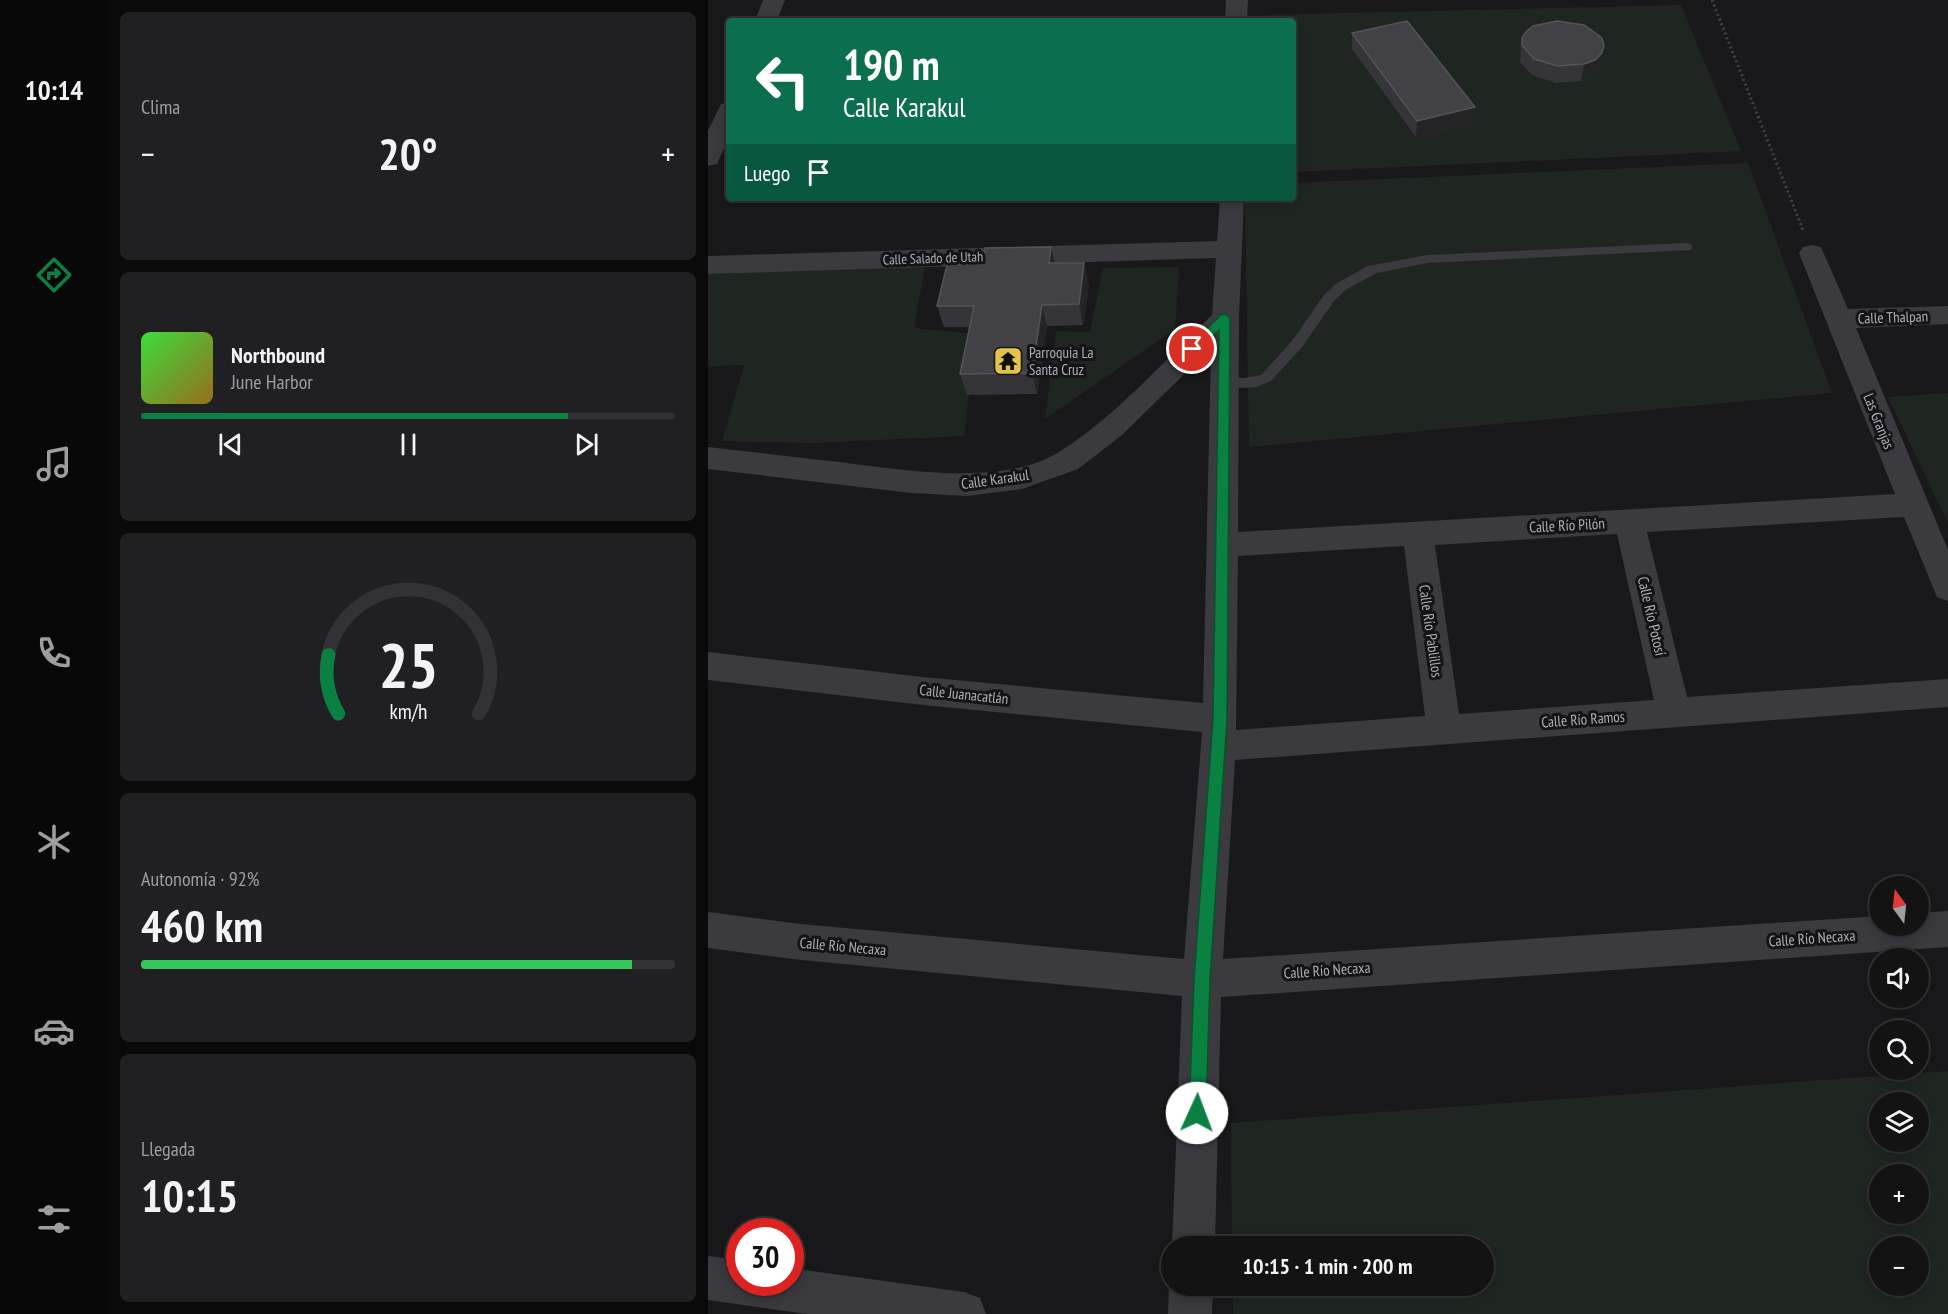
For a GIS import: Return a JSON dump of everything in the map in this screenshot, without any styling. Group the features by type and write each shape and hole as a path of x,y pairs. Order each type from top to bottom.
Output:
{"street":[{"path":"767,18 774,0"},
{"path":"1236,18 1237,0"},
{"path":"717,150 726,120"},
{"path":"1193,1236 1202,979 1219,732 1225,318 1232,201"},
{"name":"Calle Salado de Utah","path":"708,265 1230,249"},
{"name":"Las Granjas","path":"1812,253 1948,588"},
{"name":"Calle Thalpan","path":"1839,319 1948,315"},
{"name":"Calle Karakul","path":"708,458 911,482 967,485 1022,478 1068,461 1112,428 1225,318"},
{"name":"Calle Río Pilón","path":"1222,545 1913,505"},
{"name":"Calle Río Potosí","path":"1629,521 1674,711"},
{"name":"Calle Río Pablillos","path":"1418,533 1444,730"},
{"name":"Calle Juanacatlán","path":"708,666 923,691 1219,732"},
{"name":"Calle Río Ramos","path":"1219,732 1444,730 1674,711 1948,693"},
{"name":"Calle Río Necaxa","path":"708,930 801,942 1202,979 1948,929"},
{"path":"708,1278 964,1314"},
{"path":"1190,1314 1191,1296"}],"lane":[{"path":"1224,382 1250,383 1266,378 1297,344 1329,298 1342,286 1373,269 1427,259 1686,247"}],"path":[{"path":"1712,0 1812,253"}],"shaded area":[{"path":"1681,5 1741,151 1296,172 1296,18 1263,18 1263,15"},
{"path":"1748,163 1832,393 1249,447 1245,201 1296,201 1296,183"},
{"path":"925,267 914,328 976,334 964,436 814,443 722,441 744,365 708,366 708,272"},
{"path":"1179,267 1175,329 1045,419 1056,331 1090,332 1103,268"},
{"path":"1948,393 1948,523 1888,397"},
{"path":"1948,1071 1948,1314 1233,1314 1233,1296 1494,1296 1494,1236 1232,1236 1231,1123 1869,1077 1869,1080 1929,1080 1929,1072"}],"building":[{"path":"1407,21 1475,107 1417,121 1352,33"},
{"path":"1557,21 1584,25 1602,38 1604,46 1602,53 1595,60 1584,64 1558,66 1534,59 1522,45 1522,38 1533,26"},
{"name":"Parroquia La Santa Cruz","path":"1051,247 1049,263 1084,263 1079,304 1042,305 1032,373 960,374 974,306 937,306 947,265 982,264 985,248"}],"place":[{"name":"Parroquia La Santa Cruz","path":"1008,361"}],"route":[{"path":"1192,349 1225,318 1220,719 1202,979 1197,1113"}]}
